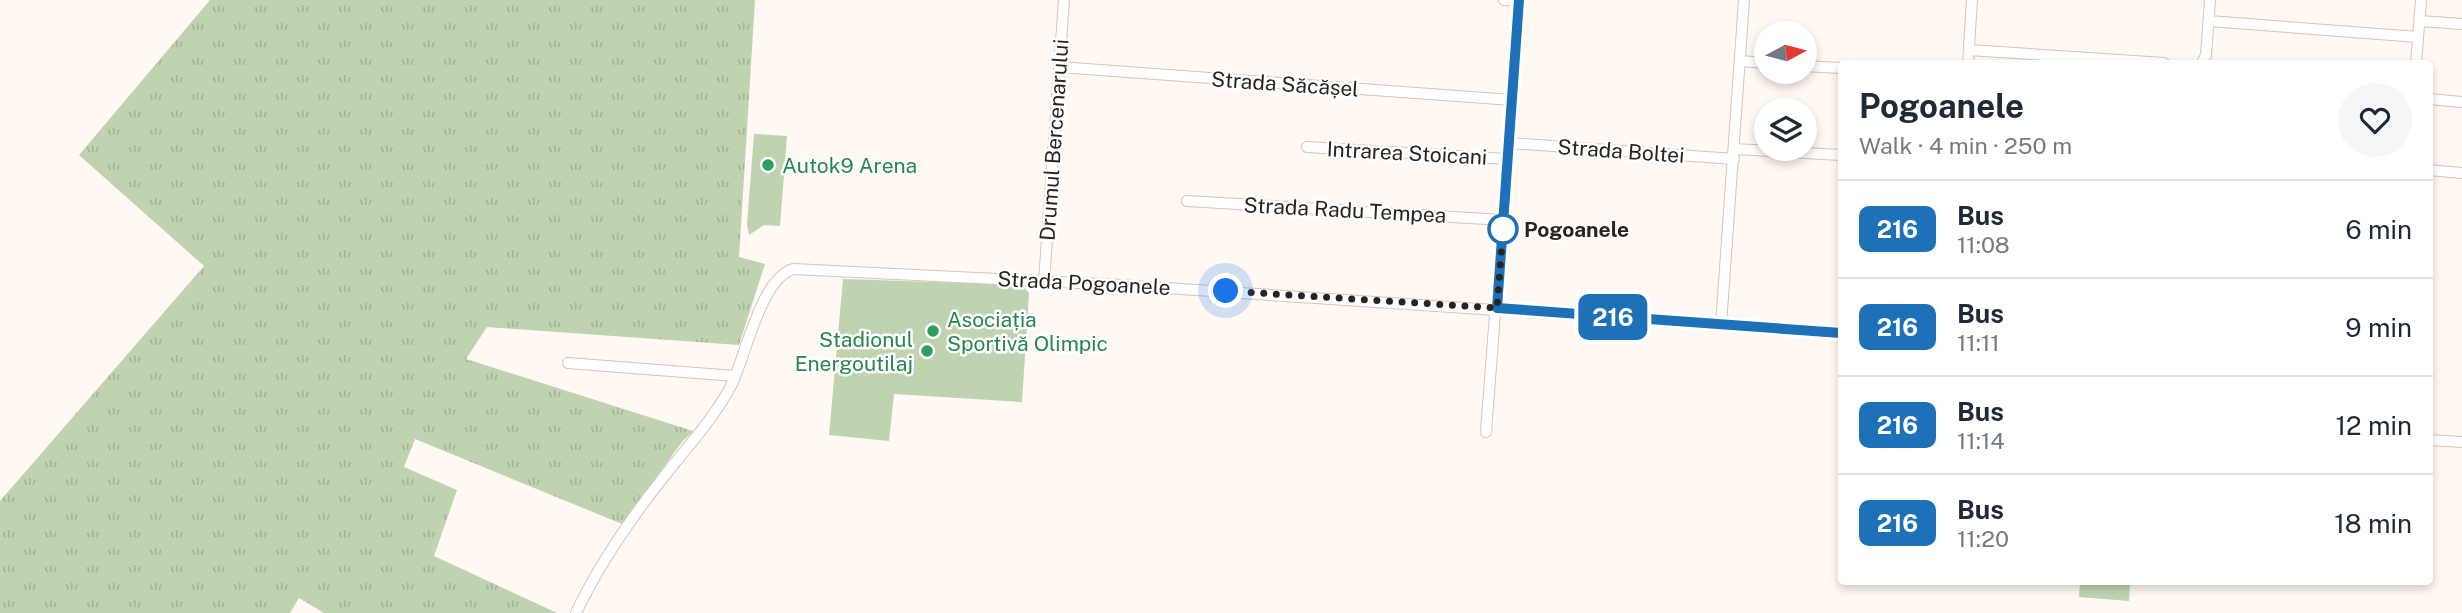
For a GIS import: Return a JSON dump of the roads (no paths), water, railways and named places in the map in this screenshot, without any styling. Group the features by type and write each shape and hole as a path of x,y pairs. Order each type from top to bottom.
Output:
{"street":[{"name":"Drumul Bercenarului","path":"1044,281 1064,0"},
{"path":"1486,432 1519,1 1504,0"},
{"path":"1721,326 1744,0"},
{"path":"1968,60 1972,0"},
{"path":"2204,60 2210,0"},
{"path":"2416,60 2421,0"},
{"path":"2208,21 2418,37"},
{"path":"2420,21 2462,24"},
{"path":"1969,50 2119,60"},
{"path":"1740,61 1754,62"},
{"name":"Strada Săcășel","path":"1059,67 1512,100"},
{"path":"1817,67 1838,68"},
{"path":"2433,99 2462,102"},
{"name":"Strada Boltei","path":"1508,143 1734,154 1838,155"},
{"name":"Intrarea Stoicani","path":"1307,147 1507,159"},
{"path":"2433,170 2462,173"},
{"name":"Strada Radu Tempea","path":"1187,201 1503,219"},
{"name":"Strada Pogoanele","path":"735,376 769,288 788,271 804,268 1497,308 1838,333"},
{"path":"568,363 735,376 707,423 619,536 576,613"},
{"path":"2433,440 2462,442"}],"place":[{"name":"Autok9 Arena","path":"768,165"},
{"name":"Pogoanele","path":"1503,229"},
{"name":"Asociația Sportivă Olimpic","path":"933,331"},
{"name":"Stadionul Energoutilaj","path":"927,351"}]}
